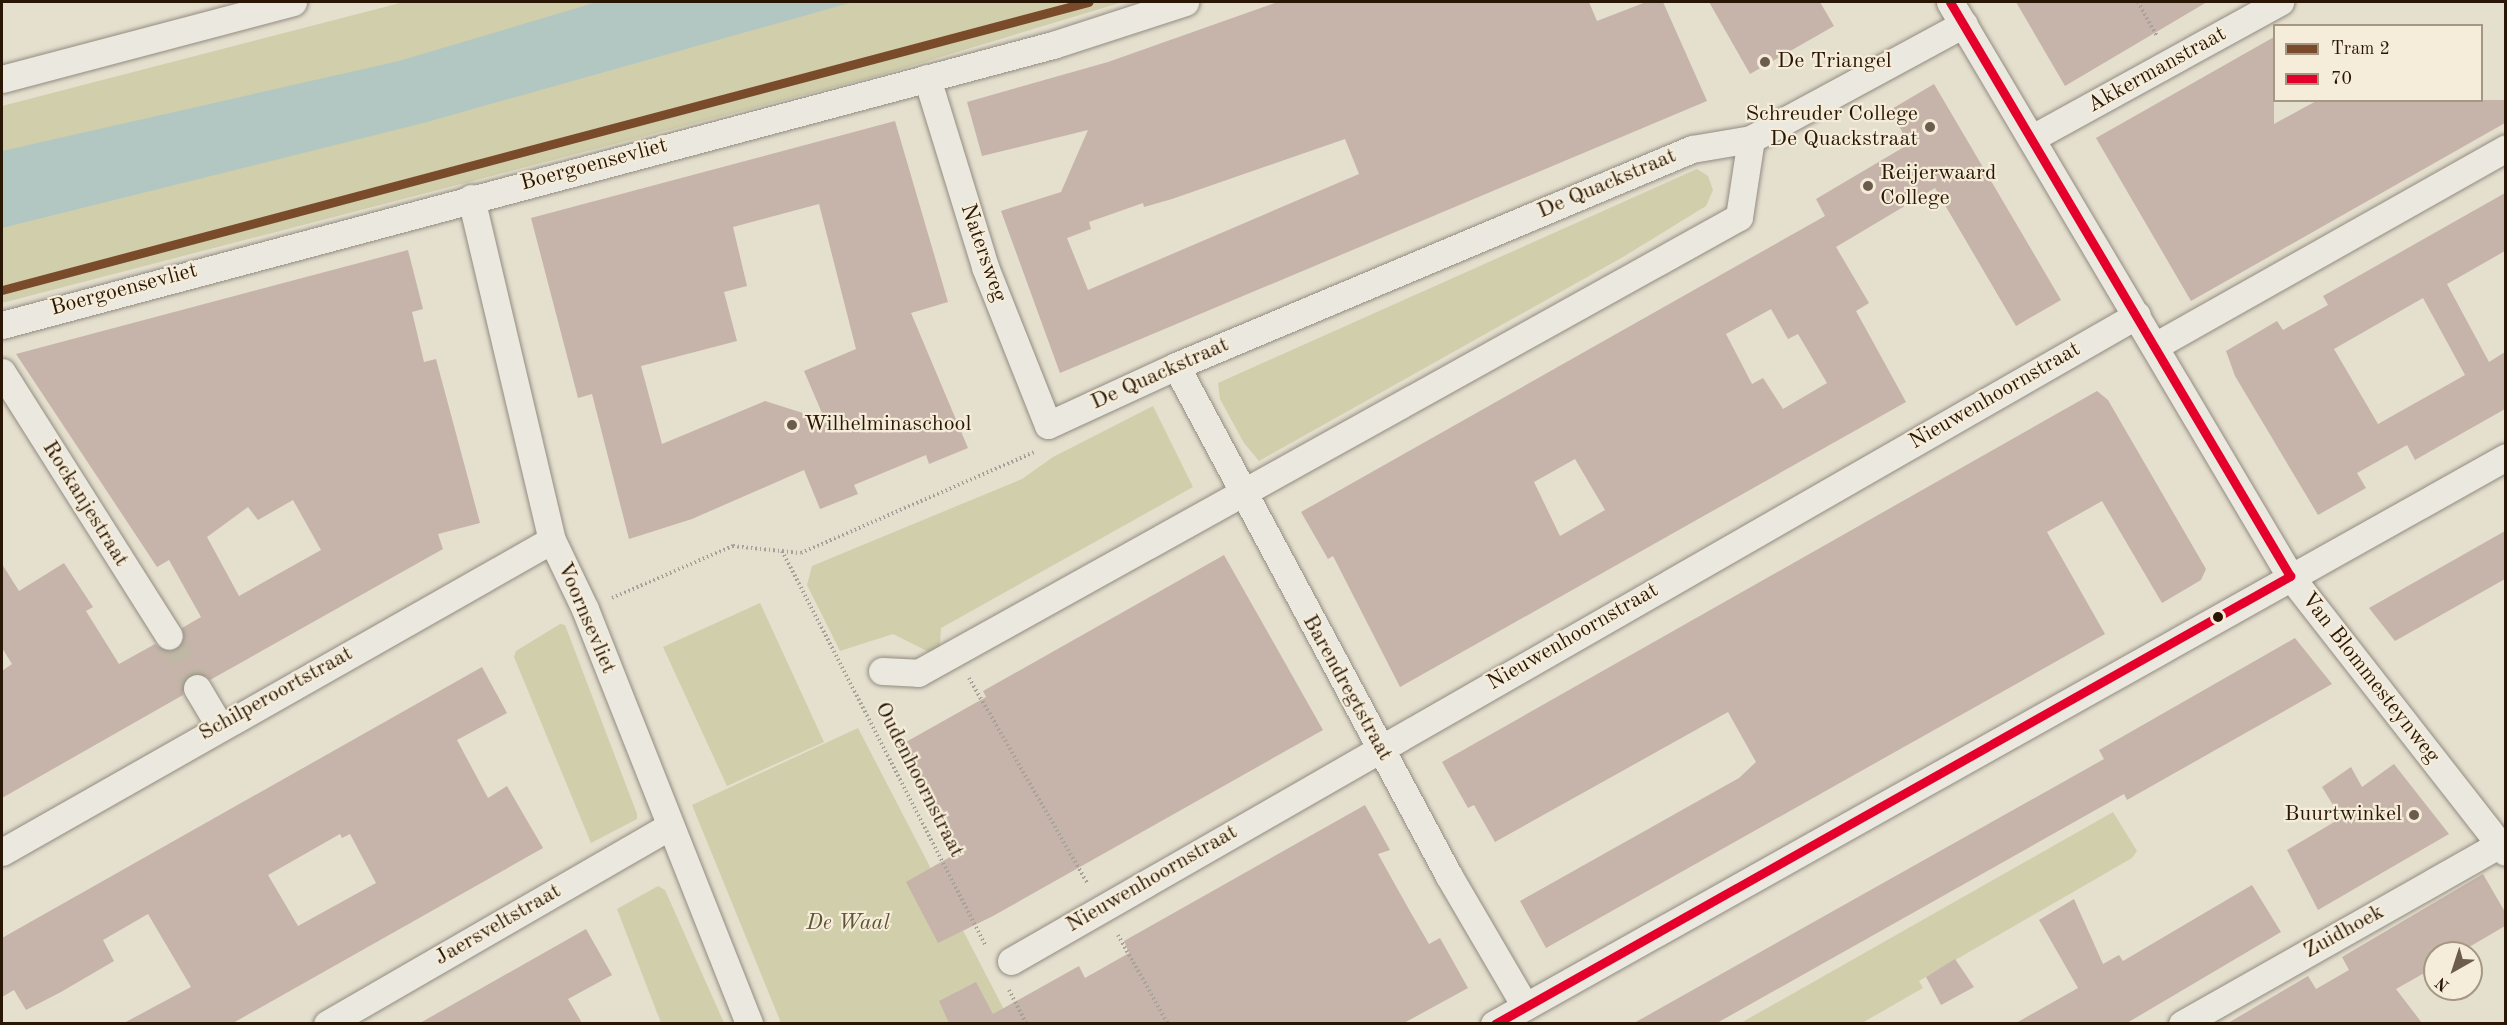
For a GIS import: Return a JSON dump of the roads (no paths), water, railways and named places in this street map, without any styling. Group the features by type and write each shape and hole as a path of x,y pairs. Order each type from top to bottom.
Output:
{"street":[{"path":"2,79 293,2"},
{"name":"Boergoensevliet","path":"2,325 471,198 1053,45 1185,2"},
{"name":"Akkermanstraat","path":"2034,137 2280,2"},
{"name":"Van Blommesteynweg","path":"1957,13 2034,137 2290,576 2504,846"},
{"name":"De Quackstraat","path":"1048,425 1176,366 1692,149 1751,139 1957,13"},
{"name":"Natersweg","path":"927,78 985,267 1048,425"},
{"path":"882,671 918,673 1240,492 1739,217 1751,139"},
{"path":"2155,346 2505,148"},
{"name":"Voornsevliet","path":"471,198 552,540 585,609 749,1023"},
{"name":"Nieuwenhoornstraat","path":"1009,974 1102,908 1379,747 2137,315"},
{"name":"Barendregtstraat","path":"1176,366 1240,492 1379,747 1526,1006"},
{"name":"Rockanjestraat","path":"2,372 169,636"},
{"path":"1494,1023 2505,457"},
{"name":"Schilperoortstraat","path":"2,852 219,725 552,540"},
{"path":"197,687 219,725"},
{"name":"Jaersveltstraat","path":"327,1023 670,826"},
{"name":"Zuidhoek","path":"2182,1023 2504,846"}],"water":[{"path":"597,2 853,2 427,122 2,228 2,151 399,61"}],"tunnel":[{"path":"169,636 197,688"}],"tram line":[{"name":"2","path":"2,290 1088,2"}],"place":[{"name":"De Triangel","path":"1765,62"},
{"name":"Schreuder College De Quackstraat","path":"1930,127"},
{"name":"Reijerwaard College","path":"1868,186"},
{"name":"Wilhelminaschool","path":"792,425"},
{"name":"Buurtwinkel","path":"2414,815"}],"park label":[{"name":"De Waal","path":"848,924"}]}
